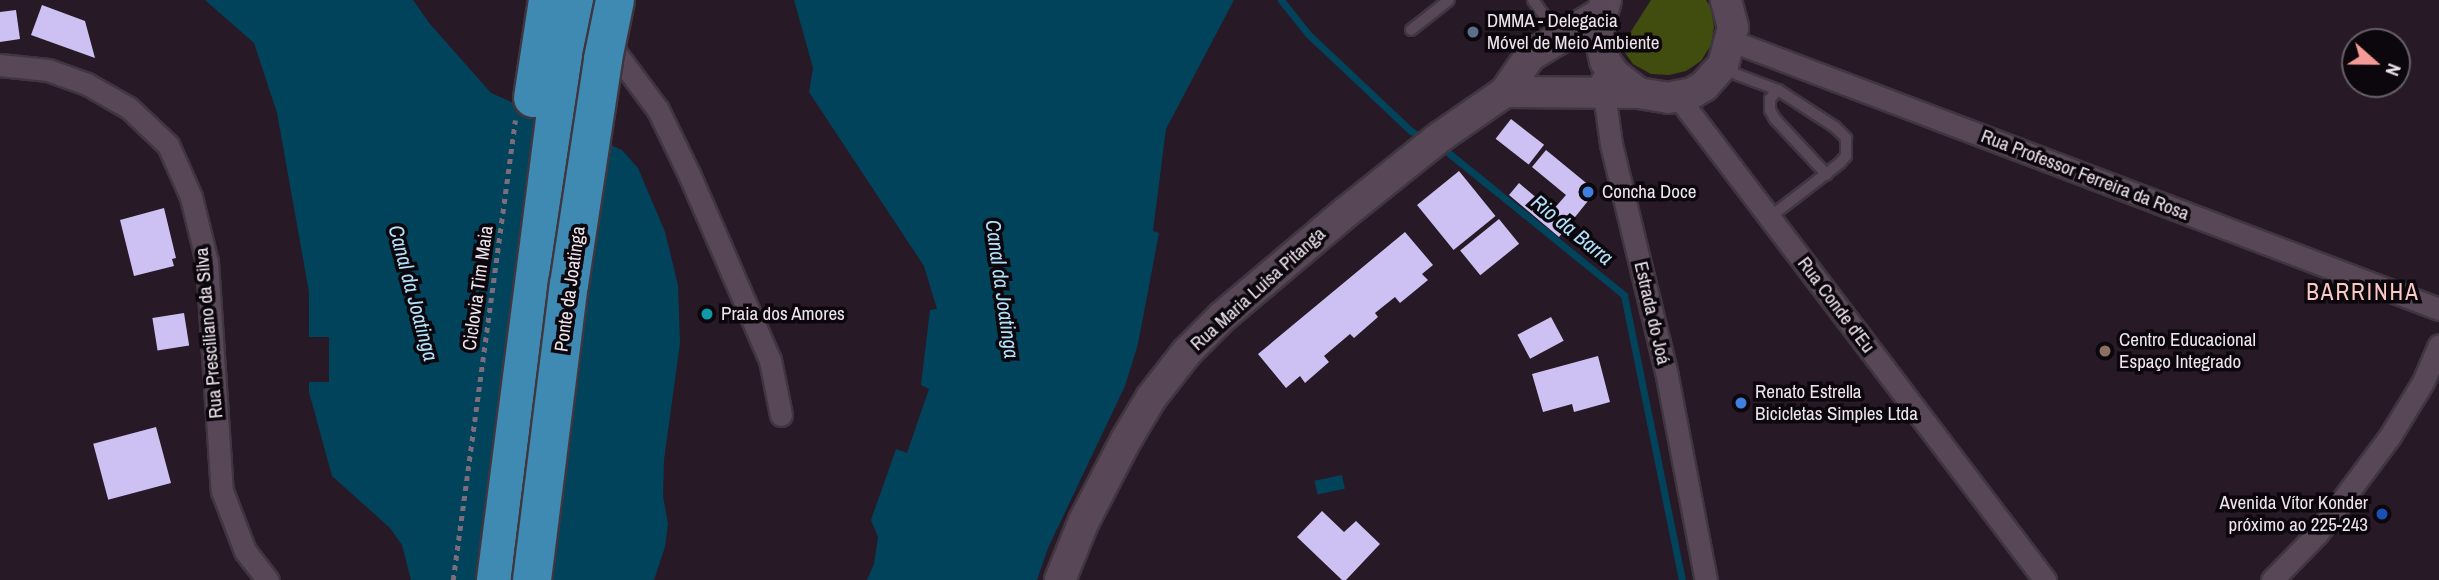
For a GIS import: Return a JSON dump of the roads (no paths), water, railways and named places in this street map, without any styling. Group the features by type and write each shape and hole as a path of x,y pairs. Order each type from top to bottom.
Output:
{"highway":[{"path":"469,580 548,0"},
{"name":"Ponte da Joatinga","path":"496,580 555,119 592,0"},
{"name":"Ponte da Joatinga","path":"532,580 569,285 603,59 592,0"}],"street":[{"path":"592,0 612,50 658,110 689,174 770,360 781,415"},
{"path":"1505,92 1638,93 1658,98 1678,97 1704,86 1728,53 1733,27 1726,0"},
{"name":"Rua Maria Luisa Pitanga","path":"1060,580 1084,521 1126,440 1151,398 1187,352 1258,284 1432,143 1505,92 1530,56 1561,38 1603,7"},
{"path":"1603,7 1600,46 1614,74 1638,93"},
{"name":"Estrada do Joá","path":"1600,46 1602,93 1611,144 1666,371 1706,580"},
{"name":"Rua Professor Ferreira da Rosa","path":"1728,53 2439,309"},
{"path":"1530,56 1546,91"},
{"name":"Rua Presciliano da Silva","path":"0,65 48,70 86,84 130,107 168,145 191,197 207,262 222,491 245,551 268,580"},
{"name":"Rua Conde d'Eu","path":"1678,97 2045,580"},
{"path":"2272,580 2317,534 2390,436 2423,382 2439,345"}],"lane":[{"path":"1411,30 1449,0"},
{"path":"1533,0 1561,38"},
{"path":"1728,53 1738,75 1778,90 1835,127 1846,138 1846,156 1826,175 1770,217"},
{"path":"1778,90 1770,99 1770,110 1775,119 1826,175"}],"water":[{"name":"Canal da Joatinga","path":"205,0 413,0 430,24 491,93 622,150 638,168 665,232 678,285 680,343 664,460 663,496 668,524 665,547 654,580 411,580 402,545 390,528 332,476 309,392 309,292 277,113 254,43"},
{"name":"Canal da Joatinga","path":"794,0 1234,0 1166,129 1153,231 1159,233 1138,344 1125,386 1048,548 1037,580 867,580 874,564 878,537 871,520 896,449 907,453 929,389 921,385 930,310 937,309 924,266 809,92 813,68"},
{"path":"1342,475 1345,489 1318,495 1315,481"}],"waterway":[{"name":"Rio da Barra","path":"1281,0 1308,34 1411,131 1426,139"},
{"name":"Rio da Barra","path":"1440,146 1624,295 1682,580"}],"place":[{"name":"DMMA - Delegacia Móvel de Meio Ambiente","path":"1473,32"},
{"name":"Concha Doce","path":"1588,192"},
{"name":"Praia dos Amores","path":"707,314"},
{"name":"Centro Educacional Espaço Integrado","path":"2105,351"},
{"name":"Renato Estrella Bicicletas Simples Ltda","path":"1741,403"},
{"name":"Avenida Vítor Konder próximo ao 225-243","path":"2382,514"}],"district":[{"name":"BARRINHA","path":"2363,292"}]}
